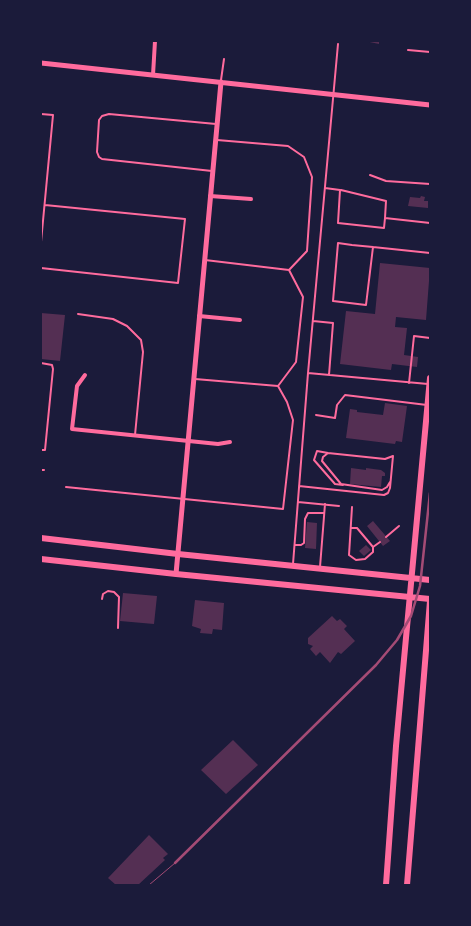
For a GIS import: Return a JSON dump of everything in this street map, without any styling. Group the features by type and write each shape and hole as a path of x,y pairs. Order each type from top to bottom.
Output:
{"main road":[{"path":"386,885 430,378"},
{"path":"41,538 178,554 430,580"},
{"path":"41,559 430,600 407,885"}],"street":[{"path":"153,75 155,41"},
{"path":"41,64 430,105"},
{"path":"176,574 221,82"},
{"path":"210,196 251,199"},
{"path":"199,316 240,320"},
{"path":"85,375 77,386 72,429 188,442 218,444 230,442"}],"lane":[{"path":"293,566 308,373 338,44"},
{"path":"408,50 430,52"},
{"path":"221,82 224,59"},
{"path":"41,114 53,115 41,242"},
{"path":"212,171 102,159 97,152 99,120 102,116 109,114 217,124"},
{"path":"215,139 288,146 304,157 312,177 307,251 289,270"},
{"path":"370,175 386,180 430,184"},
{"path":"324,188 340,190 386,201 384,228 338,223 340,190"},
{"path":"41,268 178,283 185,219 45,205"},
{"path":"385,218 430,222"},
{"path":"373,247 366,305 333,301 338,243 430,253"},
{"path":"204,260 289,270"},
{"path":"278,386 296,362 303,296 289,270"},
{"path":"78,314 114,319 127,326 141,340 143,352 135,436"},
{"path":"313,321 333,323 329,375"},
{"path":"409,383 414,336 430,338"},
{"path":"41,363 52,365 53,369 45,450 41,450"},
{"path":"308,373 430,384"},
{"path":"194,379 278,386"},
{"path":"66,487 182,500 283,509 293,420 287,402 278,386"},
{"path":"316,416 335,418 337,405 345,395 428,405"},
{"path":"299,486 384,495 388,494 390,482 393,456 385,459 316,451 314,460 335,484 382,490 387,487 390,482"},
{"path":"328,453 323,457 322,461 337,479 346,486"},
{"path":"298,502 340,506"},
{"path":"320,569 325,504"},
{"path":"351,528 357,528 372,547 373,552 366,559 356,560 349,555 352,507"},
{"path":"294,545 301,545 304,543 305,519 308,513 324,513"},
{"path":"386,537 399,526"},
{"path":"372,547 380,542"},
{"path":"102,599 104,594 108,591 114,592 120,597 118,628"}],"building":[{"path":"365,41 379,41 379,44"},
{"path":"421,196 425,197 424,201 428,201 428,208 408,206 410,197 420,198"},
{"path":"380,263 430,268 426,320 396,317 395,327 407,328 404,355 418,357 417,367 392,364 391,370 340,364 346,311 375,314"},
{"path":"41,313 65,315 60,361 41,359"},
{"path":"385,403 407,406 402,442 396,441 395,444 346,438 350,409 357,410 357,412 383,415"},
{"path":"351,468 381,470 385,473 385,476 382,476 381,487 350,484"},
{"path":"373,521 390,541 383,546 367,526"},
{"path":"307,522 317,523 316,549 305,548"},
{"path":"366,545 371,550 364,556 359,551"},
{"path":"123,593 157,596 154,624 120,621"},
{"path":"195,600 224,603 222,630 213,629 212,634 200,633 201,629 192,626"},
{"path":"332,616 337,621 340,619 347,626 344,629 355,641 341,654 338,652 330,663 320,652 316,656 310,649 313,646 308,644 308,638"},
{"path":"233,740 258,765 226,794 201,770"},
{"path":"149,835 168,854 163,858 165,860 138,885 116,885 108,878"}],"tram line":[{"path":"149,885 175,863"}],"railway":[{"path":"175,863 376,665 397,640 411,616 420,586 430,493"}]}
